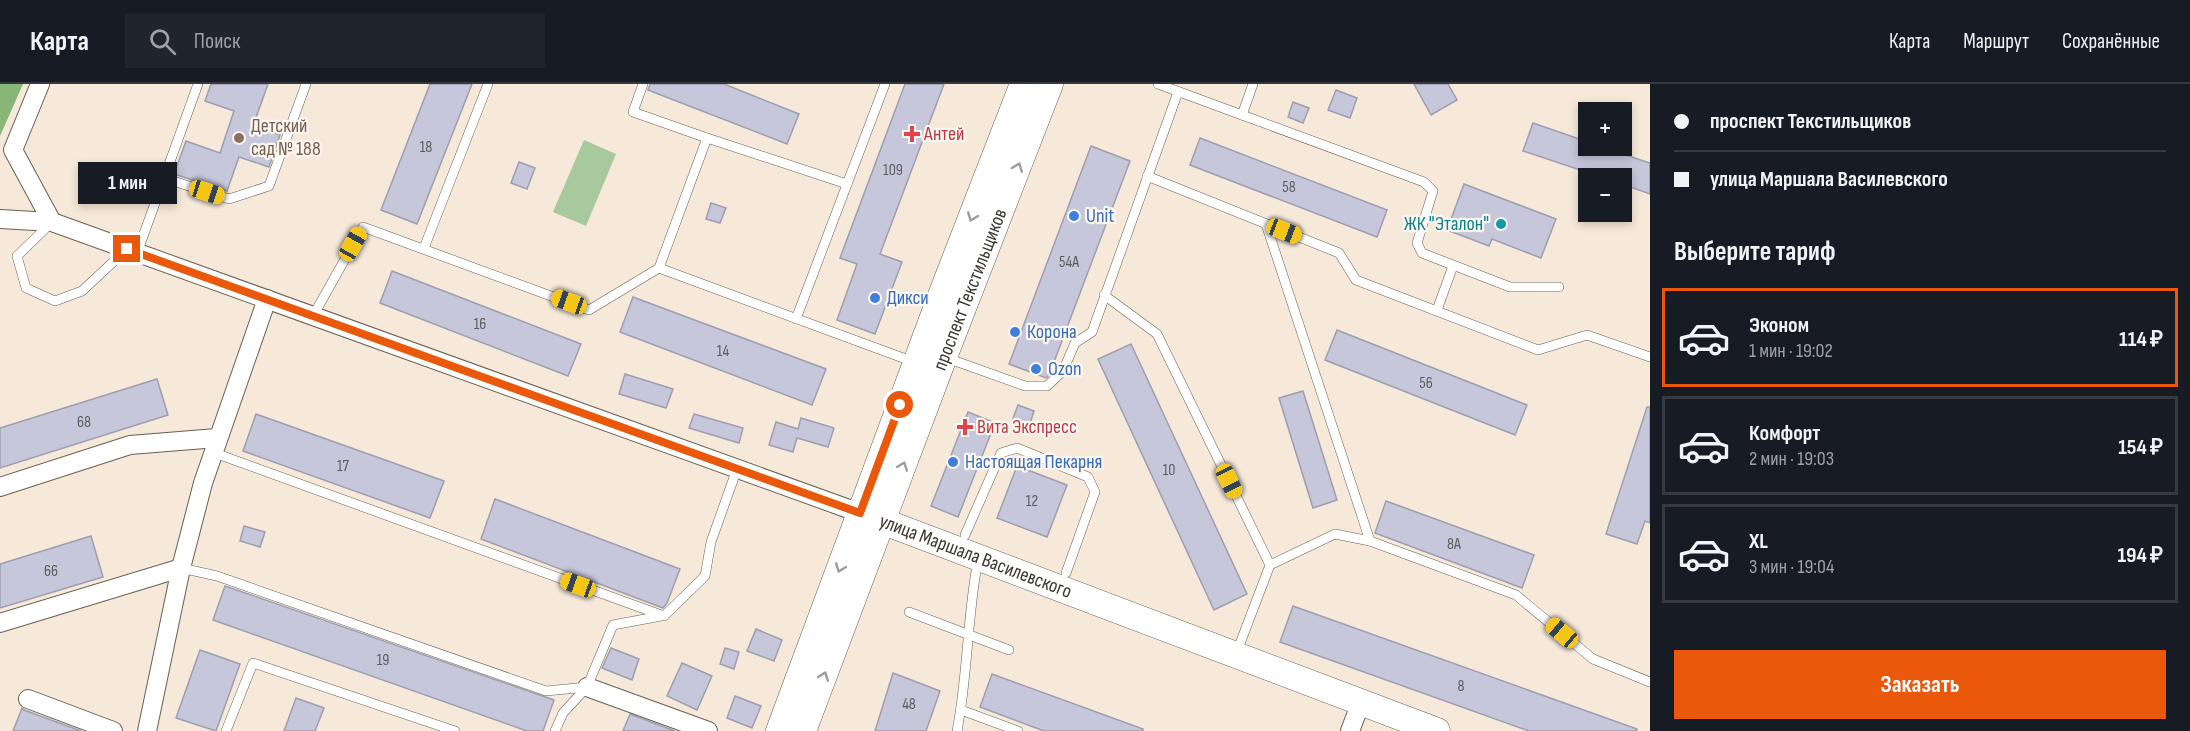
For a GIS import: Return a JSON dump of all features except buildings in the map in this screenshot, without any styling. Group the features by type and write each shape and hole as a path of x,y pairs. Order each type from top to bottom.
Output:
{"main road":[{"name":"проспект Текстильщиков","path":"803,731 871,517 916,363 1023,84"},
{"name":"проспект Текстильщиков","path":"778,731 871,517 944,357 1050,84"},
{"name":"улица Маршала Василевского","path":"871,517 1437,731"}],"street":[{"path":"40,84 12,150 52,222"},
{"name":"улица Маршала Василевского","path":"0,219 52,222 871,517"},
{"path":"147,731 181,568 215,445 267,299"},
{"path":"0,487 130,445 215,445"},
{"path":"0,623 181,568"},
{"path":"587,687 708,731"},
{"path":"28,699 113,731"},
{"path":"1350,731 1361,702"}],"lane":[{"path":"52,222 17,256 26,288 55,301 82,291 132,251 164,178 198,84"},
{"path":"164,178 229,199 269,186 306,84"},
{"path":"424,248 488,84"},
{"path":"643,84 633,112 847,184"},
{"path":"796,319 885,84"},
{"path":"1158,84 1424,182 1433,191 1417,243 1422,253 1510,287 1559,287"},
{"path":"1242,115 1253,84"},
{"path":"944,357 1025,386 1047,386 1063,371 1075,343 1092,332 1178,92"},
{"path":"313,316 363,226 589,310 659,268 707,138"},
{"path":"1147,176 1339,253 1356,280 1538,350 1587,335 1650,357"},
{"path":"1266,224 1370,541"},
{"path":"1437,310 1453,266"},
{"path":"659,268 916,363"},
{"path":"1104,295 1157,334 1270,565"},
{"path":"215,445 664,616"},
{"path":"965,535 1001,453 1017,448 1088,477 1095,492 1066,573"},
{"path":"555,731 563,713 587,687 613,625 664,616 705,576 711,542 737,469"},
{"path":"1236,654 1270,565 1335,534 1370,541 1516,595 1593,659 1650,682"},
{"path":"957,731 972,591 979,558"},
{"path":"181,568 217,576 546,691 587,687"},
{"path":"909,612 1009,650"},
{"path":"226,731 253,663 455,731"},
{"path":"961,710 1018,731"}],"green space":[{"path":"0,84 23,84 0,136"},
{"path":"584,140 616,154 586,226 553,212"}],"place":[{"name":"Антей","path":"912,134"},
{"name":"Детский сад № 188","path":"239,138"},
{"name":"Unit","path":"1074,216"},
{"name":"ЖК \"Эталон\"","path":"1501,224"},
{"name":"Дикси","path":"875,298"},
{"name":"Корона","path":"1015,332"},
{"name":"Ozon","path":"1036,369"},
{"name":"Вита Экспресс","path":"965,427"},
{"name":"Настоящая Пекарня","path":"953,462"}],"route":[{"path":"127,249 860,513 900,405"}]}
